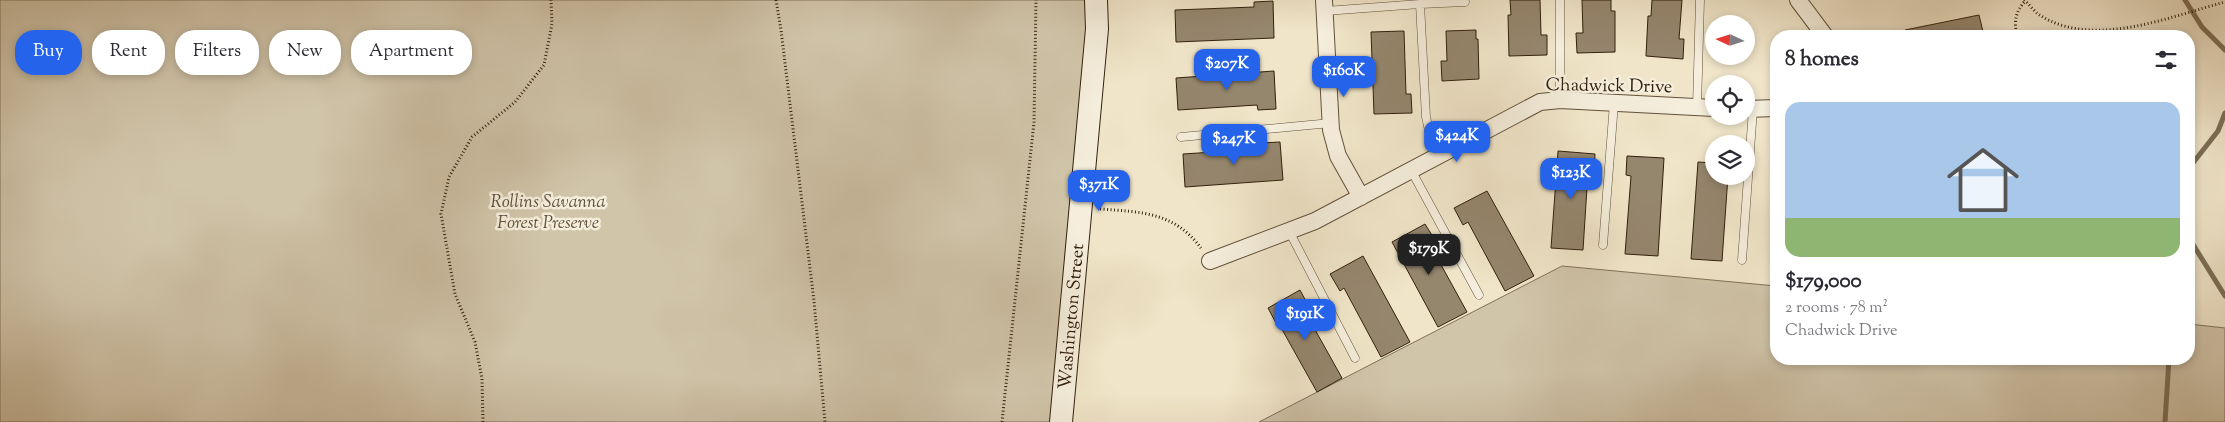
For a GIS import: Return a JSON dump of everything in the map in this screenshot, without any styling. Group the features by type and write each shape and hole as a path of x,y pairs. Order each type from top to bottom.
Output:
{"main road":[{"name":"Washington Street","path":"1061,422 1097,29 1096,0"}],"street":[{"path":"1798,0 1821,30"},
{"path":"1325,5 1330,123 1338,156 1361,197"},
{"name":"Chadwick Drive","path":"1210,261 1315,221 1540,102 1560,100 1705,107"},
{"path":"1755,110 1770,108"}],"lane":[{"path":"1560,0 1560,100"},
{"path":"1697,107 1700,0"},
{"path":"1325,5 1465,2"},
{"path":"1420,4 1426,116 1435,157"},
{"path":"1603,245 1614,103"},
{"path":"1181,137 1330,123"},
{"path":"1742,260 1749,125"},
{"path":"1411,170 1479,295"},
{"path":"1289,231 1355,358"}],"path":[{"path":"483,422 482,379 475,342 455,294 441,214 449,177 472,137 515,102 544,65 552,24 551,0"},
{"path":"776,0 814,301 825,422"},
{"path":"1002,422 1034,122 1036,0"},
{"path":"2016,30 2014,22 2017,11 2025,0 2038,14 2072,28 2090,30"},
{"path":"2115,30 2225,2"},
{"path":"1081,208 1151,214 1178,224 1190,234 1210,261"}],"green space":[{"name":"Rollins Savanna Forest Preserve","path":"0,0 1096,0 1061,422 0,422"},
{"path":"1562,266 1770,285 1770,365 2195,365 2195,325 2225,328 2225,422 1259,422"}],"building":[{"path":"1510,0 1540,0 1541,35 1547,35 1547,55 1509,56 1508,15 1511,15"},
{"path":"1582,0 1611,0 1611,11 1615,11 1615,52 1577,53 1576,33 1583,33"},
{"path":"1652,0 1682,0 1679,39 1684,39 1683,59 1646,56 1648,16 1651,16"},
{"path":"1273,1 1274,38 1176,42 1175,10 1254,7 1254,2"},
{"path":"1979,15 1983,30 1905,30"},
{"path":"1476,30 1479,79 1442,81 1441,61 1447,61 1446,31"},
{"path":"1404,31 1406,94 1411,94 1412,113 1374,114 1371,32"},
{"path":"1274,71 1276,109 1258,110 1257,105 1178,110 1176,78"},
{"path":"1280,142 1283,180 1185,187 1183,154 1261,149 1261,143"},
{"path":"1558,151 1595,154 1594,173 1588,172 1583,250 1551,248"},
{"path":"1627,156 1664,158 1658,256 1625,254 1631,176 1626,175"},
{"path":"1698,162 1705,162 1705,185 1727,185 1722,261 1691,259"},
{"path":"1487,191 1534,276 1505,291 1468,222 1463,225 1454,208"},
{"path":"1425,224 1435,240 1429,243 1467,312 1438,327 1392,242"},
{"path":"1363,256 1410,342 1381,357 1344,288 1340,291 1330,274"},
{"path":"1300,290 1309,307 1304,310 1342,378 1317,392 1268,308"}],"waterway":[{"path":"2185,0 2202,27 2225,50"},
{"path":"2195,160 2218,131 2225,113"},
{"path":"2195,248 2225,296"},
{"path":"2165,422 2169,365"}]}
